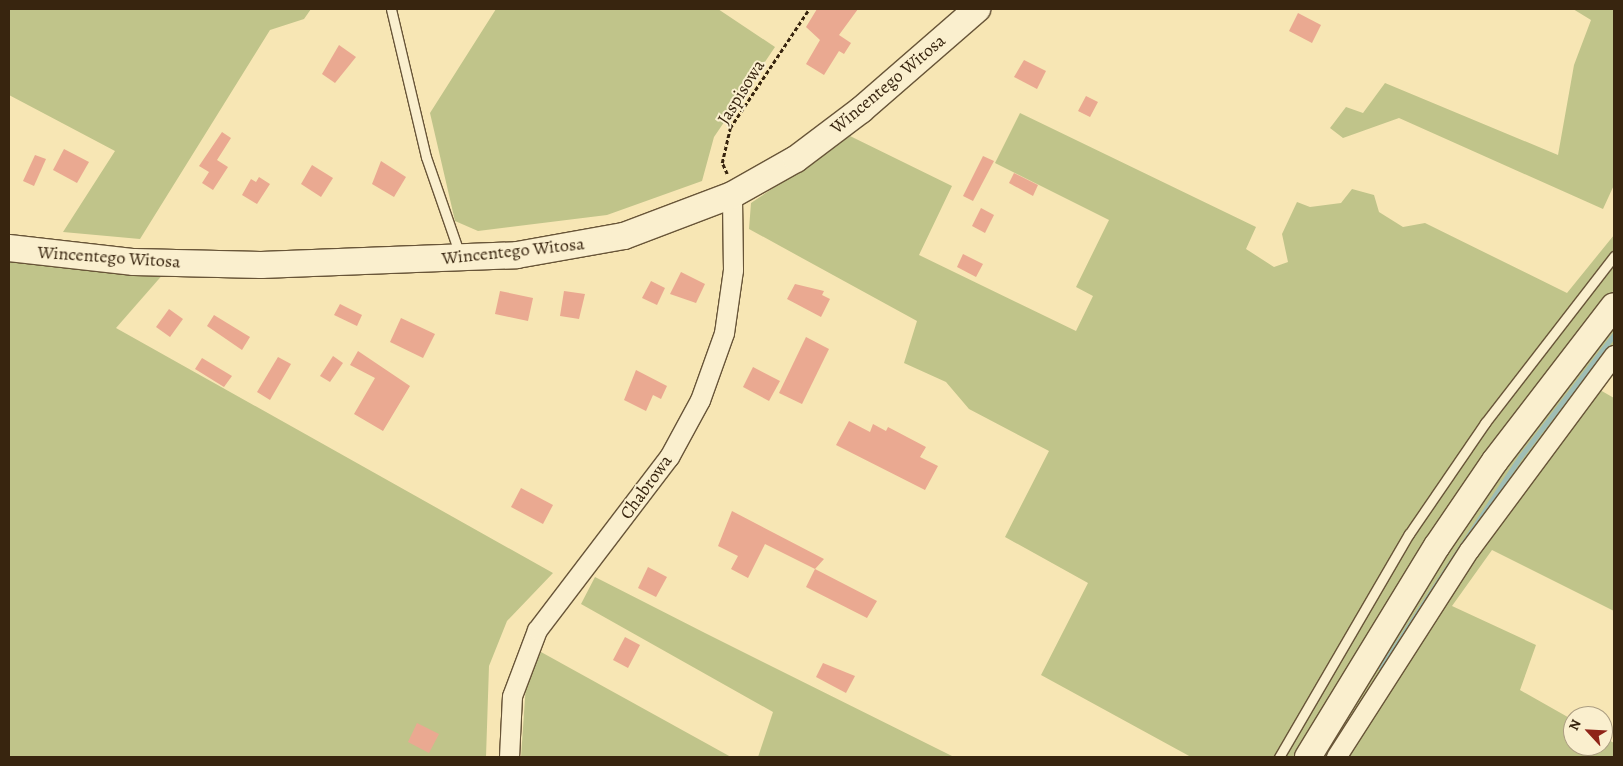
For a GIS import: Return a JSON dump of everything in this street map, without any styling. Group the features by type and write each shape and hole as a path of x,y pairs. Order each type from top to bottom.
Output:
{"main road":[{"name":"Wincentego Witosa","path":"9,248 134,262 261,265 460,258 579,246 624,236 729,180 796,159 861,110 977,9"},
{"path":"1308,757 1437,546 1495,461 1614,306"}],"street":[{"name":"Chabrowa","path":"509,757 512,696 537,630 670,458 700,400 724,332 733,270 729,180"},
{"path":"1336,757 1468,550 1614,356"}],"lane":[{"path":"391,9 426,157 460,258"},
{"path":"1279,757 1409,534 1485,423 1614,256"}],"path":[{"name":"Jaspisowa","path":"729,180 722,163 730,128 809,9"}],"green space":[{"path":"9,9 311,9 304,19 270,30 140,239 63,232 115,151 9,95"},
{"path":"496,9 718,9 775,47 714,137 702,181 607,215 478,231 455,221 430,113"},
{"path":"1573,9 1614,9 1614,185 1603,209 1399,118 1343,138 1330,128 1346,107 1363,113 1385,83 1558,155 1574,65 1591,20"},
{"path":"1020,113 1256,227 1246,249 1274,267 1288,262 1282,234 1297,202 1310,207 1341,203 1352,189 1374,195 1379,212 1403,227 1425,223 1567,293 1614,235 1614,290 1536,388 1298,757 1191,757 1041,675 1088,583 1005,537 1049,451 969,409 946,382 904,363 917,321 749,229 751,203 850,136 952,186 919,255 1076,331 1093,296 1076,287 1109,220 995,163"},
{"path":"9,245 165,272 116,328 553,573 507,621 489,666 486,757 9,757"},
{"path":"1614,321 1614,371 1600,390 1614,398 1614,611 1492,550 1452,606 1536,645 1520,690 1563,714 1563,756 1613,756 1613,742 1614,757 1317,757 1431,567"},
{"path":"595,577 954,757 758,757 773,712 581,604"},
{"path":"541,652 731,757 521,757 526,684"}],"building":[{"path":"817,9 858,9 839,35 851,43 844,54 839,51 824,75 806,64 820,40 806,27"},
{"path":"1298,13 1321,25 1312,43 1289,31"},
{"path":"339,45 356,57 335,83 322,74"},
{"path":"1024,60 1046,71 1037,89 1014,77"},
{"path":"1086,96 1098,102 1090,117 1078,111"},
{"path":"222,132 231,138 217,160 228,167 213,190 202,183 209,172 199,166"},
{"path":"64,149 89,162 77,183 53,170"},
{"path":"35,155 46,159 34,186 23,181"},
{"path":"983,156 994,161 973,201 963,196"},
{"path":"381,161 406,177 394,197 372,184"},
{"path":"312,165 333,178 321,197 301,184"},
{"path":"1014,173 1038,185 1033,196 1009,183"},
{"path":"259,177 270,184 257,204 242,195 251,179 256,182"},
{"path":"981,208 994,215 985,233 972,226"},
{"path":"963,254 983,264 976,277 957,267"},
{"path":"681,272 705,284 696,303 670,294"},
{"path":"651,281 665,288 657,305 642,298"},
{"path":"795,284 824,291 822,295 830,299 821,317 787,299"},
{"path":"500,291 533,298 528,321 495,314"},
{"path":"564,291 585,294 579,319 560,316"},
{"path":"340,304 362,315 357,326 334,315"},
{"path":"169,309 183,319 170,337 156,327"},
{"path":"214,315 250,337 242,350 207,326"},
{"path":"401,318 435,334 423,358 390,342"},
{"path":"806,337 829,349 802,404 779,393"},
{"path":"358,351 410,386 383,431 354,414 375,378 350,365"},
{"path":"333,356 343,363 330,382 320,376"},
{"path":"278,357 291,364 270,400 257,392"},
{"path":"202,358 232,376 224,387 195,369"},
{"path":"753,367 780,381 769,401 743,387"},
{"path":"636,370 667,386 661,399 653,395 646,411 624,400"},
{"path":"849,421 870,432 873,424 886,431 888,427 926,447 920,457 938,466 925,490 836,445"},
{"path":"521,488 553,505 543,524 511,507"},
{"path":"732,511 824,559 815,569 765,544 748,578 731,569 738,556 718,546"},
{"path":"648,567 667,577 656,597 638,588"},
{"path":"815,569 877,601 867,618 806,587"},
{"path":"625,637 640,645 628,668 613,660"},
{"path":"823,663 855,676 846,693 816,677"},
{"path":"417,723 439,734 429,753 408,742"}],"waterway":[{"path":"1381,668 1521,456 1614,335"}]}
